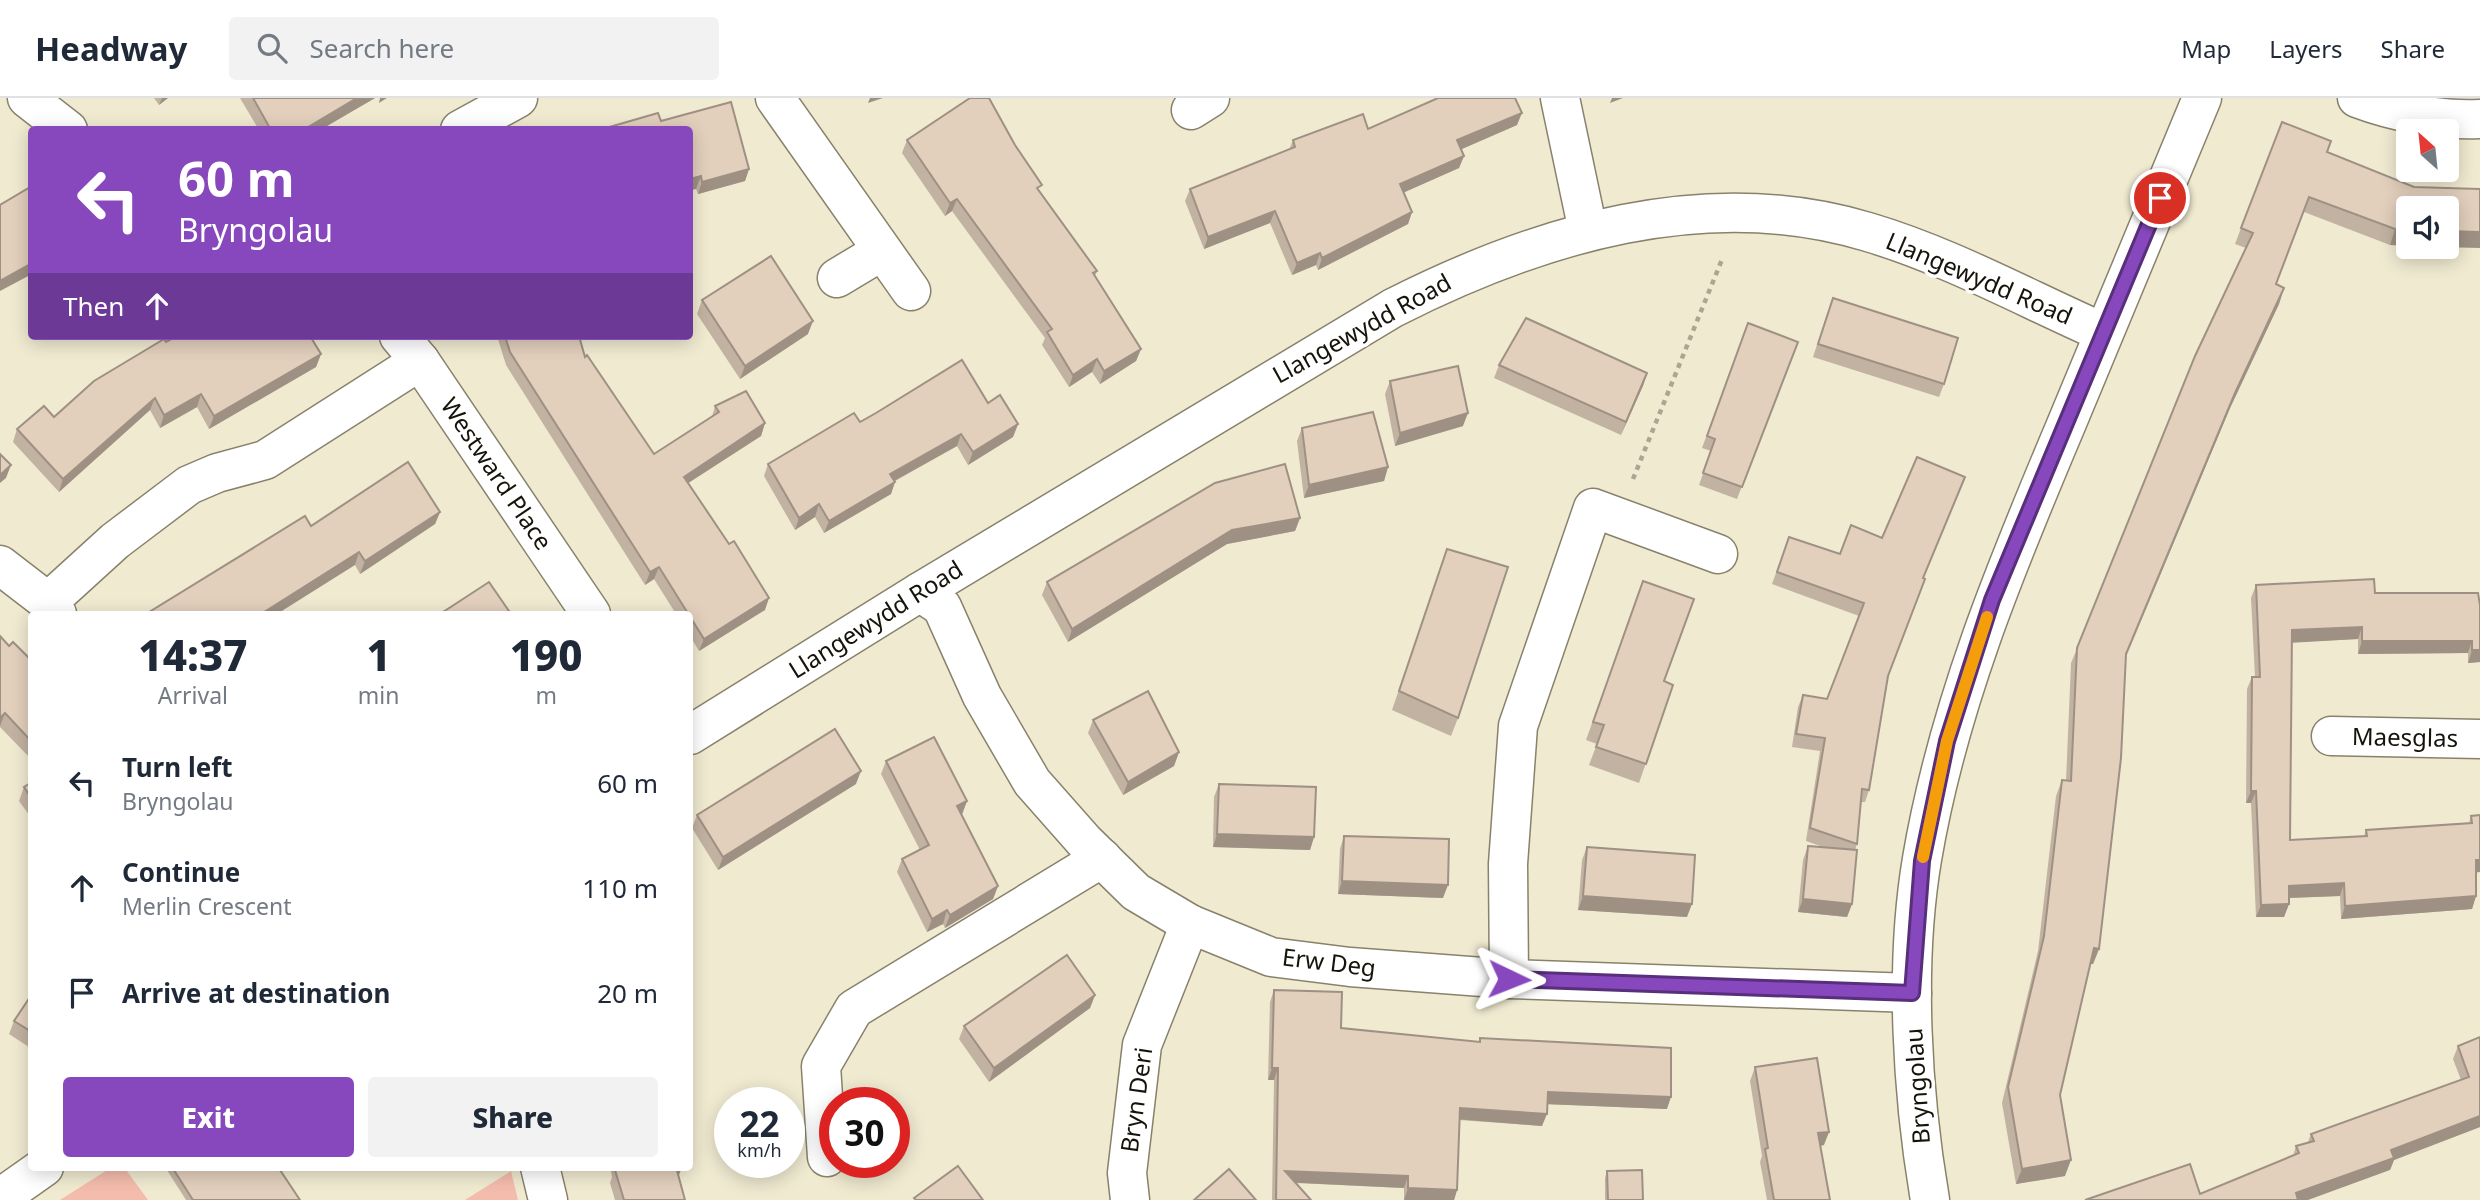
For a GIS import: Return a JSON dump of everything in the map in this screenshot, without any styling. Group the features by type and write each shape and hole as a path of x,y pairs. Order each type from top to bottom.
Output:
{"street":[{"path":"0,106 9,98"},
{"path":"27,98 63,126"},
{"path":"467,126 518,98"},
{"path":"775,98 911,291"},
{"path":"1560,98 1588,231"},
{"name":"Bryngolau","path":"1930,1200 1919,1137 1912,993 1922,861 1947,741 1992,600 2202,98"},
{"path":"2357,98 2374,105 2455,120 2480,119"},
{"name":"Llangewydd Road","path":"693,733 920,592 1393,308 1460,274 1531,247 1588,231 1678,213 1806,217 1868,232 1949,261 2102,332"},
{"path":"837,278 883,251"},
{"path":"0,565 53,608 115,541 189,485 217,473 265,460 409,348"},
{"name":"Westward Place","path":"409,348 589,611"},
{"path":"1509,979 1508,864 1518,726 1592,508 1718,554"},
{"name":"Erw Deg","path":"920,592 942,607 982,696 1032,782 1136,892 1189,925 1271,957 1350,967 1509,979 1912,993"},
{"name":"Maesglas","path":"2331,736 2480,739"},
{"path":"822,1087 821,1066 854,1009 1102,858"},
{"name":"Bryn Deri","path":"1130,1200 1127,1173 1142,1045 1189,925"},
{"path":"541,1171 548,1200"}],"path":[{"path":"1592,508 1740,214"}],"shaded area":[{"path":"106,1171 127,1171 148,1200 60,1200"},
{"path":"511,1171 518,1200 465,1200"}],"building":[{"path":"253,98 357,98 310,126 269,126"},
{"path":"970,98 989,98 1015,145 1042,185 1037,188 1097,271 1093,273 1141,349 1104,371 1097,359 1073,375 1047,332 1052,329 957,199 950,203 907,140"},
{"path":"1438,98 1515,98 1522,113 1457,140 1464,156 1400,184 1412,212 1322,258 1320,253 1297,263 1275,211 1208,237 1190,189 1295,147 1293,140 1363,114 1368,129"},
{"path":"731,102 749,169 702,182 701,176 693,178 693,126 613,126 658,113 661,121"},
{"path":"2282,122 2331,141 2327,152 2396,182 2414,187 2480,189 2480,232 2459,231 2459,196 2396,196 2396,229 2309,197 2276,284 2284,288 2235,393 2126,654 2121,758 2099,949 2094,948 2060,1095 2071,1160 2022,1169 2008,1087 2044,936 2062,780 2071,781 2077,648 2195,356 2253,233 2241,228"},
{"path":"28,188 28,265 0,281 0,205"},
{"path":"771,256 813,321 745,366 702,300"},
{"path":"1833,298 1958,338 1944,384 1818,344"},
{"path":"1526,318 1647,373 1626,422 1499,365"},
{"path":"1748,323 1798,342 1742,487 1703,473 1715,439 1707,436"},
{"path":"162,340 312,340 321,354 214,416 201,394 164,415 155,398 63,479 17,429 44,406 54,417 94,381"},
{"path":"506,340 580,340 585,357 587,355 654,454 719,412 715,406 746,391 765,423 684,477 729,544 734,541 769,598 704,639 693,621 693,611 686,611 659,567 650,572 510,352"},
{"path":"962,360 988,403 1000,395 1018,424 973,452 961,434 890,474 895,482 829,521 819,504 799,518 768,464 854,413 860,422"},
{"path":"1458,366 1468,413 1400,433 1390,381"},
{"path":"1373,412 1388,467 1309,485 1302,428"},
{"path":"0,454 11,465 0,475"},
{"path":"1917,457 1965,477 1923,578 1925,579 1888,676 1869,790 1862,789 1857,844 1810,828 1825,738 1796,734 1803,695 1827,699 1864,603 1777,572 1789,537 1840,554 1851,525 1882,538"},
{"path":"408,462 440,512 365,561 359,552 266,611 151,611 305,516 311,526"},
{"path":"1285,464 1300,518 1232,530 1072,629 1047,582 1215,483"},
{"path":"1447,549 1508,567 1458,718 1399,691"},
{"path":"2374,579 2375,593 2478,593 2480,650 2472,650 2472,641 2362,641 2362,627 2292,630 2290,840 2367,836 2366,830 2472,823 2471,816 2480,815 2480,860 2476,860 2476,896 2345,906 2344,883 2289,886 2289,904 2261,905 2256,791 2251,791 2252,677 2260,677 2256,585"},
{"path":"1643,581 1694,599 1664,681 1673,685 1646,764 1596,747 1604,725 1593,722"},
{"path":"489,582 509,611 445,611"},
{"path":"0,636 9,646 13,642 28,657 28,738 5,713 0,718"},
{"path":"1148,691 1179,752 1128,782 1093,720"},
{"path":"835,729 861,771 723,857 697,815"},
{"path":"934,737 967,801 957,806 998,886 950,915 947,910 932,919 902,859 929,845 886,761"},
{"path":"1219,784 1316,787 1314,837 1217,834"},
{"path":"1344,836 1449,839 1448,885 1342,881"},
{"path":"1808,846 1857,850 1852,904 1803,899"},
{"path":"1587,847 1695,855 1692,904 1583,896"},
{"path":"1067,955 1095,995 994,1068 964,1026"},
{"path":"1274,990 1342,992 1341,1028 1480,1042 1480,1038 1671,1048 1671,1097 1548,1092 1547,1114 1460,1108 1457,1190 1408,1188 1408,1176 1285,1171 1311,1200 1276,1200 1278,1068 1272,1068"},
{"path":"28,1000 28,1030 14,1021"},
{"path":"2480,1037 2480,1116 2391,1150 2394,1158 2296,1193 2298,1200 2085,1200 2190,1164 2200,1194 2299,1153 2296,1146 2314,1141 2311,1134 2469,1077 2458,1046"},
{"path":"1817,1058 1829,1132 1818,1133 1830,1200 1774,1200 1755,1067"},
{"path":"958,1166 983,1200 914,1198"},
{"path":"1229,1169 1256,1200 1194,1200"},
{"path":"1642,1170 1643,1200 1608,1200 1607,1171"},
{"path":"175,1171 281,1171 300,1200 193,1200"},
{"path":"615,1171 677,1171 685,1200 624,1200"}],"slow traffic":[{"path":"1923,857 1947,741 1987,617"}],"route":[{"path":"1509,979 1912,993 1922,861 1947,741 1992,600 2160,198"}]}
